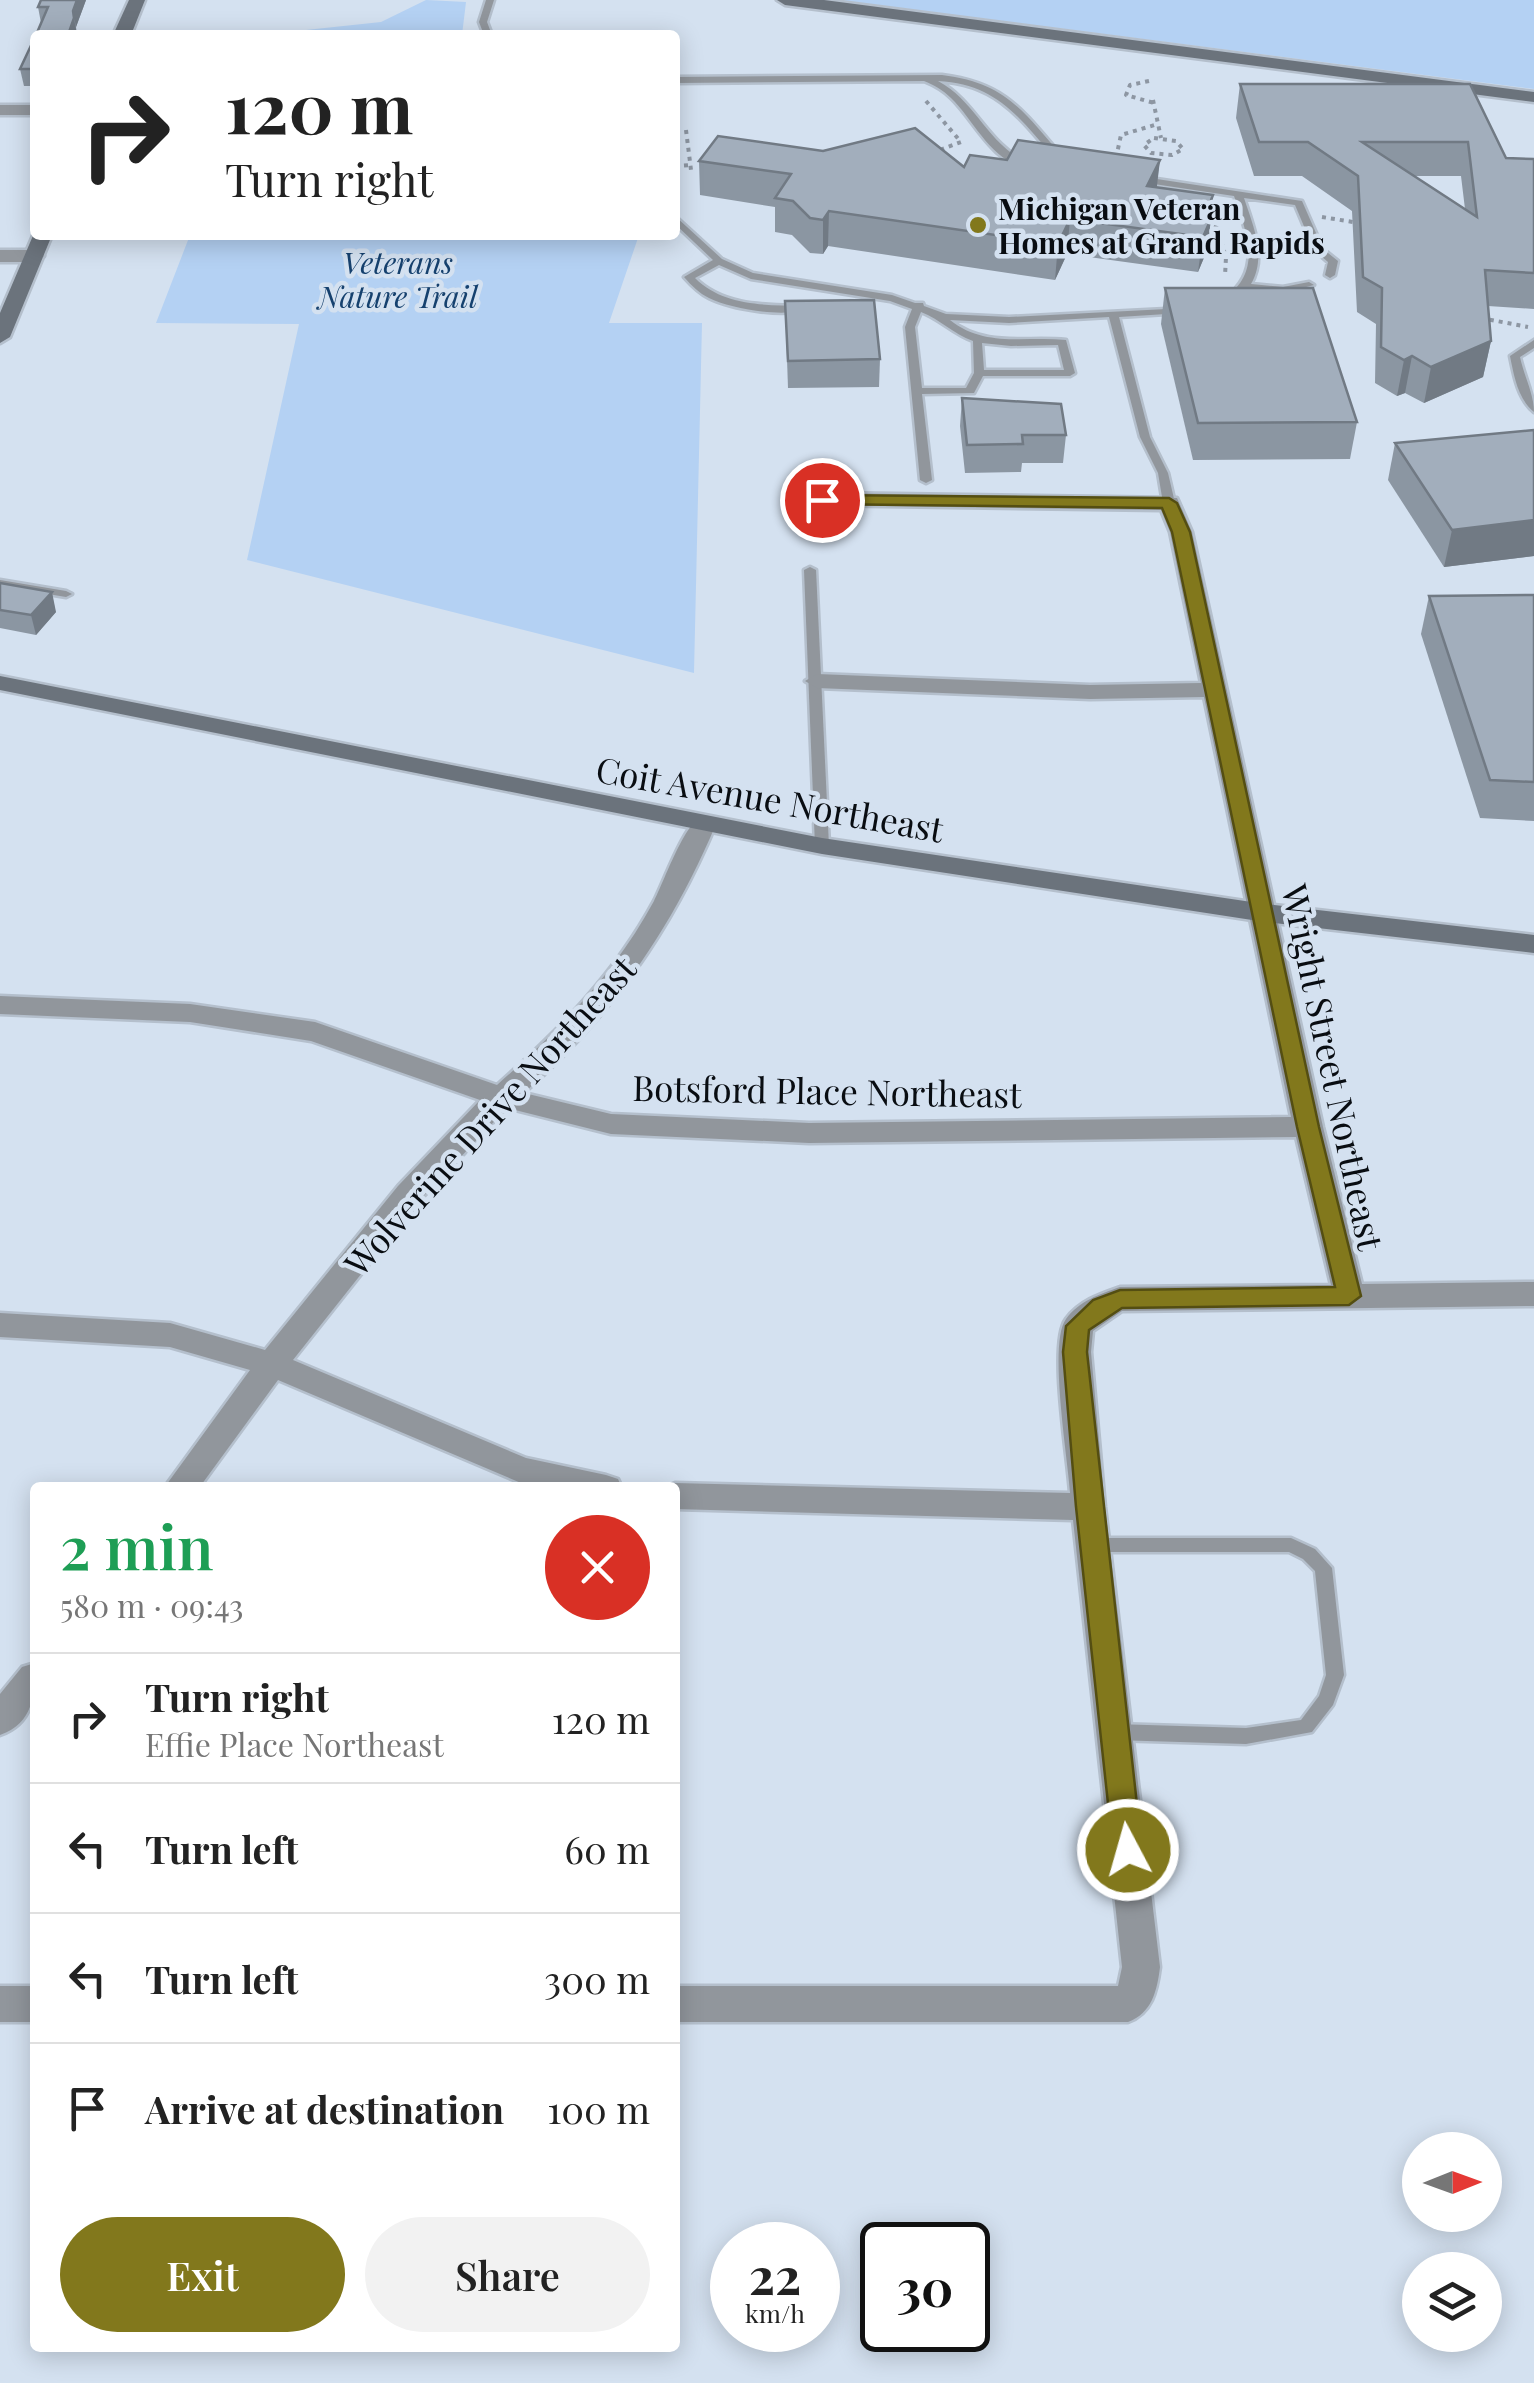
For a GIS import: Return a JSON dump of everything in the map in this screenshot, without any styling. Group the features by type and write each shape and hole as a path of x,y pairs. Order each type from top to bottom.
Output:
{"main road":[{"path":"124,30 137,0"},
{"path":"785,0 1534,97"},
{"path":"0,338 40,240"},
{"name":"Coit Avenue Northeast","path":"0,683 822,846 1265,913 1534,944"}],"street":[{"path":"0,110 30,110"},
{"path":"0,256 34,256"},
{"path":"822,500 1169,503"},
{"name":"Wright Street Northeast","path":"1169,503 1181,532 1308,1127 1349,1296"},
{"path":"818,682 1090,692 1213,690"},
{"name":"Wolverine Drive Northeast","path":"184,1482 272,1364 446,1150 588,1016 640,950 680,878 703,824"},
{"name":"Botsford Place Northeast","path":"0,1004 190,1013 315,1032 505,1098 610,1124 810,1133 1308,1127"},
{"path":"680,2004 1128,2004 1138,1988 1141,1967 1088,1507 1075,1352 1078,1326 1102,1306 1120,1299 1534,1294"},
{"path":"0,1325 75,1326 170,1335 272,1364 521,1470 578,1482"},
{"path":"680,1496 1088,1507"},
{"path":"0,1720 30,1684"},
{"path":"0,2004 30,2004"}],"lane":[{"path":"486,30 483,22 490,0"},
{"path":"920,78 948,88 1010,159 1040,167"},
{"path":"680,80 970,81 995,89 1068,168 1054,169"},
{"path":"1118,176 1296,202 1319,250 1333,260 1330,275"},
{"path":"1238,192 1256,253 1247,287"},
{"path":"680,223 719,260 764,280 842,296 919,305 957,333 977,342 1062,342 1070,373 979,374"},
{"path":"719,260 689,277 696,287 744,307 818,310"},
{"path":"1218,304 1247,287 1283,290 1308,285"},
{"path":"919,305 910,327 926,480"},
{"path":"935,314 987,320 1198,309"},
{"path":"1113,315 1145,437 1163,474 1169,503"},
{"path":"916,391 970,391 979,374 977,342"},
{"path":"1534,343 1517,351 1516,360 1534,408"},
{"path":"810,570 818,682 822,846"},
{"path":"0,584 66,594"},
{"path":"1093,1545 1291,1545 1310,1554 1322,1568 1335,1674 1327,1700 1306,1727 1246,1736 1114,1732"}],"path":[{"path":"920,78 916,90 962,142 931,152"},
{"path":"1150,87 1149,82 1130,85 1126,94 1153,101 1161,138"},
{"path":"686,130 691,166"},
{"path":"1161,138 1176,141 1184,149 1164,155 1151,153 1144,144 1161,138"},
{"path":"1164,155 1178,217 1217,228 1226,257 1226,276 1183,310"},
{"path":"680,166 708,165"},
{"path":"1305,214 1370,224"},
{"path":"1467,315 1519,327"}],"green space":[{"path":"426,0 466,2 463,30 306,30 381,22"},
{"path":"839,0 1534,0 1534,89"},
{"name":"Veterans Nature Trail","path":"188,240 637,240 609,323 702,323 694,673 247,560 299,324 156,323"}],"building":[{"path":"41,0 77,0 70,30 38,30 48,7 38,7"},
{"path":"30,48 30,69 20,69"},
{"path":"1240,84 1470,84 1506,158 1534,159 1534,273 1485,270 1491,341 1431,367 1412,356 1404,360 1381,347 1382,288 1363,277 1358,176 1308,142 1259,142","holes":["1362,142 1468,142 1477,217"]},
{"path":"915,128 964,167 970,155 1007,160 1018,140 1160,160 1147,186 1213,195 1206,213 1213,214 1203,237 1070,219 1058,244 829,211 823,220 810,218 793,201 775,198 791,174 699,161 718,136 823,151"},
{"path":"1165,288 1313,288 1357,422 1198,423"},
{"path":"874,300 880,359 788,361 785,301"},
{"path":"962,398 1061,404 1066,435 1022,435 1023,444 967,445"},
{"path":"1534,430 1534,520 1452,530 1395,443"},
{"path":"0,583 52,592 31,615 0,610"},
{"path":"1534,595 1534,782 1490,780 1429,596"}],"place":[{"name":"Michigan Veteran Homes at Grand Rapids","path":"978,225"}],"route":[{"path":"822,500 1169,503 1181,532 1308,1127 1349,1296 1120,1299 1089,1314 1078,1326 1075,1352 1088,1507 1128,1850"}]}
